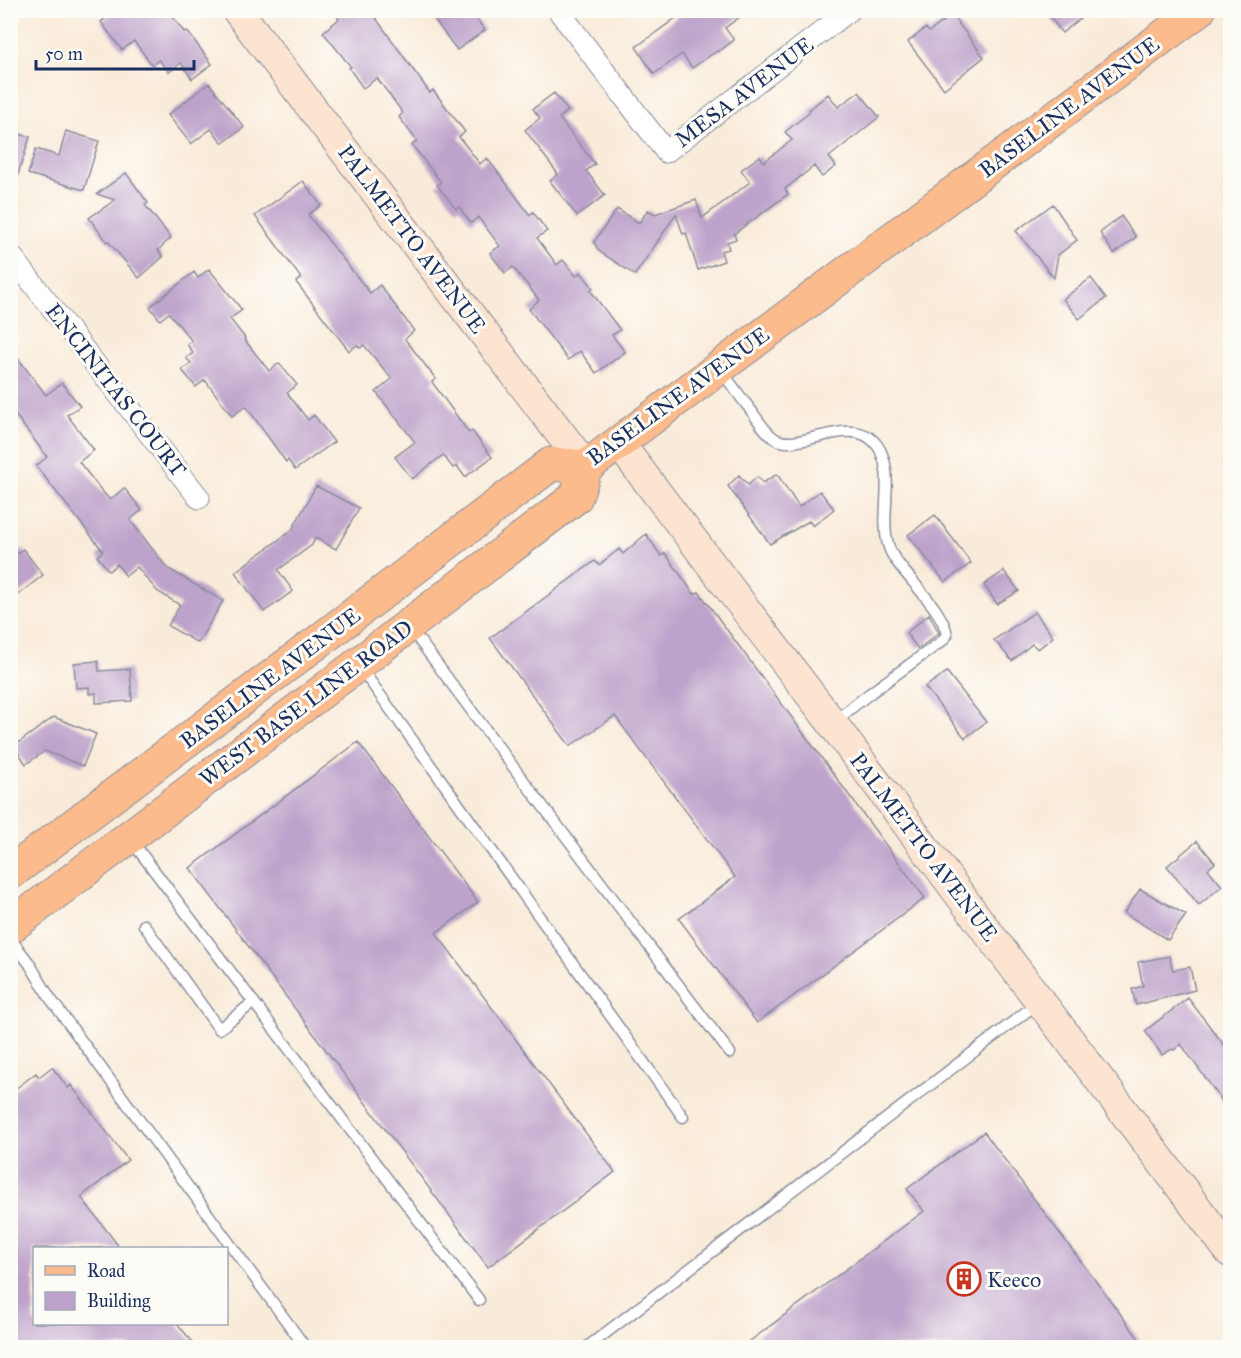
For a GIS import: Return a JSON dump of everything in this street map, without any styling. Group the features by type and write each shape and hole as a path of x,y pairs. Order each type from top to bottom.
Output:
{"main road":[{"name":"BASELINE AVENUE","path":"10,873 551,464 586,466 1199,10"},
{"name":"WEST BASE LINE ROAD","path":"10,927 576,497 586,466"}],"street":[{"name":"PALMETTO AVENUE","path":"237,10 586,466"},
{"name":"MESA AVENUE","path":"558,10 666,152 850,10"},
{"name":"ENCINITAS COURT","path":"10,254 199,498"},
{"name":"PALMETTO AVENUE","path":"618,442 1230,1252"}],"lane":[{"path":"718,367 775,439 789,443 822,435 849,432 865,434 876,445 884,458 886,541 892,556 934,608 946,628 947,635 942,641 832,723"},
{"path":"408,625 729,1053"},
{"path":"358,664 683,1117"},
{"path":"129,837 480,1300"},
{"path":"144,925 219,1029 254,1002"},
{"path":"10,938 29,963 50,998 306,1347"},
{"path":"586,1347 1041,1001"}],"building":[{"path":"116,10 168,10 212,64 192,79 181,63 169,72 159,60 152,65 134,41 122,50 101,22"},
{"path":"333,10 370,10 430,93 433,90 465,132 459,137 480,164 487,158 530,215 533,212 547,231 537,238 557,265 563,260 576,276 581,272 593,288 590,290 620,330 612,335 625,352 596,373 580,351 568,360 529,309 539,300 513,267 505,273 490,253 500,246 478,217 471,223 459,207 456,209 437,185 441,182 412,145 417,141 399,117 403,113 377,78 363,88 349,68 351,67 323,32 339,19"},
{"path":"427,10 470,10 485,30 457,50"},
{"path":"687,10 749,10 725,28 734,40 718,52 692,68 682,54 654,74 636,47"},
{"path":"1045,10 1091,10 1062,33"},
{"path":"952,15 984,57 944,89 908,42 926,28 929,32"},
{"path":"209,83 244,127 223,143 211,129 191,144 168,115"},
{"path":"859,92 879,117 829,157 836,166 822,177 814,166 785,189 788,194 734,234 736,239 727,242 729,249 721,251 724,261 698,270 686,233 683,234 676,214 635,275 599,251 594,242 617,209 639,223 648,210 655,214 696,200 702,218 750,182 741,170 760,156 764,162 792,140 785,132 828,94 838,107"},
{"path":"554,93 568,111 559,118 595,164 586,171 605,195 577,216 550,181 558,174 525,130 540,118 533,109"},
{"path":"10,131 30,137 14,187 10,186"},
{"path":"66,131 99,141 84,190 28,174 36,149 59,156"},
{"path":"126,173 148,203 145,205 171,238 158,250 163,257 139,278 89,218 115,200 97,194"},
{"path":"303,181 321,205 308,215 370,293 380,285 414,331 405,339 436,379 432,382 469,433 472,431 492,457 465,477 457,466 453,468 443,455 412,479 395,457 415,442 376,392 392,379 364,345 360,348 357,345 349,351 296,282 301,278 255,216"},
{"path":"1053,204 1077,240 1058,255 1054,278 1016,231"},
{"path":"1121,216 1136,237 1114,254 1100,233"},
{"path":"209,269 242,310 230,319 244,339 269,371 279,363 297,385 287,393 308,420 314,415 334,442 295,470 288,460 286,462 246,406 232,416 205,380 196,387 182,370 191,363 186,358 193,353 187,344 192,341 169,313 160,320 150,307 194,272 198,278"},
{"path":"1091,278 1106,298 1079,319 1063,299"},
{"path":"10,348 46,395 62,383 80,406 67,415 94,450 79,462 101,490 110,500 124,488 142,510 130,520 167,568 223,601 198,643 168,626 180,605 157,591 137,567 126,576 117,564 109,571 97,556 103,551 36,466 47,457 10,408"},
{"path":"777,474 799,507 820,491 834,509 813,526 809,521 770,544 728,486 739,475 748,485 757,477 763,483"},
{"path":"316,486 359,508 336,549 315,538 312,545 278,570 293,591 264,612 235,572 292,530"},
{"path":"935,515 971,563 945,582 908,535"},
{"path":"646,534 661,556 665,553 694,594 699,592 925,898 757,1023 679,919 735,877 615,716 570,746 490,638 595,561 599,565 619,549 623,554"},
{"path":"23,549 43,575 10,601 10,559"},
{"path":"1004,571 1019,591 997,604 984,585"},
{"path":"1035,612 1053,637 1038,649 1032,644 1012,661 994,640"},
{"path":"929,614 939,633 918,649 906,633"},
{"path":"98,661 99,671 130,669 132,701 96,703 96,693 89,694 89,687 76,688 74,663"},
{"path":"947,672 986,722 965,738 925,687"},
{"path":"54,717 96,734 83,766 45,751 26,764 14,746"},
{"path":"358,742 478,902 436,933 615,1172 488,1267 190,868"},
{"path":"1197,841 1215,863 1208,869 1222,886 1199,905 1167,866"},
{"path":"1140,889 1186,915 1168,940 1124,913"},
{"path":"1169,956 1173,970 1190,967 1195,990 1136,1005 1132,989 1143,986 1138,962"},
{"path":"1188,998 1230,1053 1230,1112 1181,1044 1162,1055 1145,1031"},
{"path":"52,1067 68,1088 71,1085 128,1160 81,1197 119,1247 33,1247 33,1325 179,1325 196,1347 10,1347 10,1093 36,1073 39,1077"},
{"name":"Keeco","path":"984,1132 1145,1347 742,1347 924,1211 907,1189"}],"place":[{"name":"Keeco","path":"964,1279"}]}
